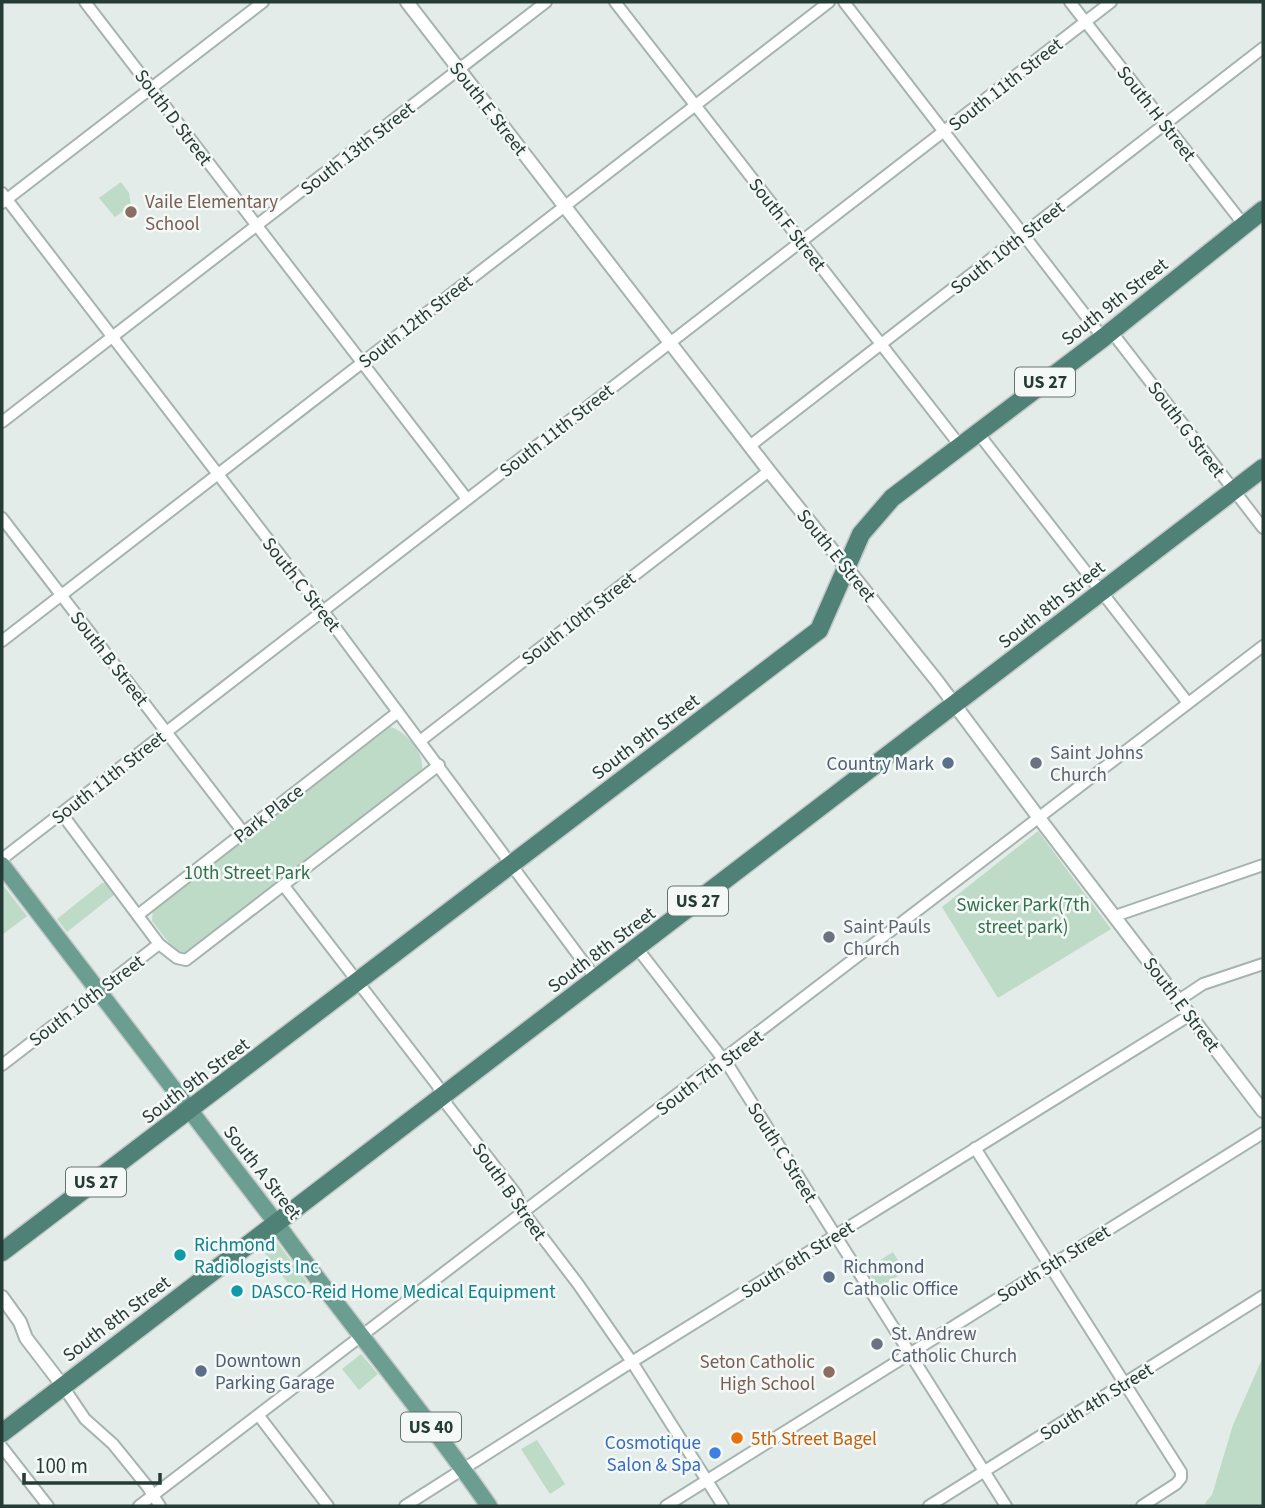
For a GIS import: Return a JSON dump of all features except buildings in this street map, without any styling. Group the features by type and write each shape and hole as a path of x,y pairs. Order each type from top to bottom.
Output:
{"highway":[{"name":"South 9th Street","path":"2,1252 819,630 847,569 852,550 861,534 892,498 1107,334 1263,210"},
{"name":"South 8th Street","path":"62,1385 277,1224 1263,468"},
{"name":"US 27","path":"2,1433 62,1385"}],"main road":[{"name":"South A Street","path":"2,865 464,1469 489,1506"}],"street":[{"name":"South D Street","path":"85,2 467,499"},
{"path":"3,198 263,2"},
{"name":"South E Street","path":"407,2 769,471 873,599 1263,1111"},
{"name":"South 13th Street","path":"2,422 546,2"},
{"name":"South F Street","path":"615,2 961,447"},
{"name":"South 12th Street","path":"2,641 829,2"},
{"name":"South G Street","path":"844,2 1024,233 1263,528"},
{"name":"South H Street","path":"1070,2 1244,225"},
{"name":"South 11th Street","path":"2,859 1111,2"},
{"name":"South 10th Street","path":"751,445 1263,48"},
{"name":"South C Street","path":"3,198 323,611 596,979"},
{"path":"978,433 1188,703"},
{"name":"South 10th Street","path":"420,741 769,471"},
{"name":"South B Street","path":"4,521 243,832"},
{"name":"South 7th Street","path":"139,1506 1263,646"},
{"name":"Park Place","path":"138,915 398,712"},
{"name":"South 10th Street","path":"2,1065 159,944 177,958 186,960 439,765"},
{"path":"62,814 159,944"},
{"path":"1115,916 1263,865"},
{"name":"South B Street","path":"284,886 435,1082 443,1097 516,1194 524,1213 632,1362 723,1506"},
{"name":"South C Street","path":"637,948 724,1061 1006,1506"},
{"path":"1179,1000 1203,984 1263,964"},
{"name":"South 6th Street","path":"405,1506 1190,1015"},
{"name":"South 5th Street","path":"666,1506 1263,1133"},
{"path":"975,1148 1181,1472 1181,1479 1176,1485 1142,1506"},
{"name":"South 4th Street","path":"929,1506 1263,1296"},
{"path":"2,1297 20,1322 26,1338 85,1419 113,1444 160,1506"},
{"path":"259,1416 328,1506"},
{"path":"2,1447 48,1506"}],"green space":[{"path":"121,182 129,193 131,206 115,217 99,198"},
{"name":"10th Street Park","path":"390,727 402,733 413,744 420,757 422,770 189,953 176,952 152,921 153,910"},
{"name":"Swicker Park(7th street park)","path":"1038,831 1111,929 998,998 942,907"},
{"path":"102,883 106,883 115,894 67,932 57,919"},
{"path":"2,884 27,916 2,935"},
{"path":"276,1241 307,1282 295,1292 263,1251"},
{"path":"893,1252 905,1272 878,1288 866,1269"},
{"path":"361,1354 378,1374 359,1390 342,1369"},
{"path":"1263,1357 1263,1506 1207,1506 1205,1503 1212,1495 1233,1425"},
{"path":"537,1440 565,1484 550,1494 521,1449"}],"place":[{"name":"Vaile Elementary School","path":"131,212"},
{"name":"Country Mark","path":"948,763"},
{"name":"Saint Johns Church","path":"1036,763"},
{"name":"Saint Pauls Church","path":"829,937"},
{"name":"Richmond Radiologists Inc","path":"180,1255"},
{"name":"Richmond Catholic Office","path":"829,1277"},
{"name":"DASCO-Reid Home Medical Equipment","path":"237,1291"},
{"name":"St. Andrew Catholic Church","path":"877,1344"},
{"name":"Downtown Parking Garage","path":"201,1371"},
{"name":"Seton Catholic High School","path":"829,1372"},
{"name":"5th Street Bagel","path":"737,1438"},
{"name":"Cosmotique Salon & Spa","path":"715,1453"}]}
